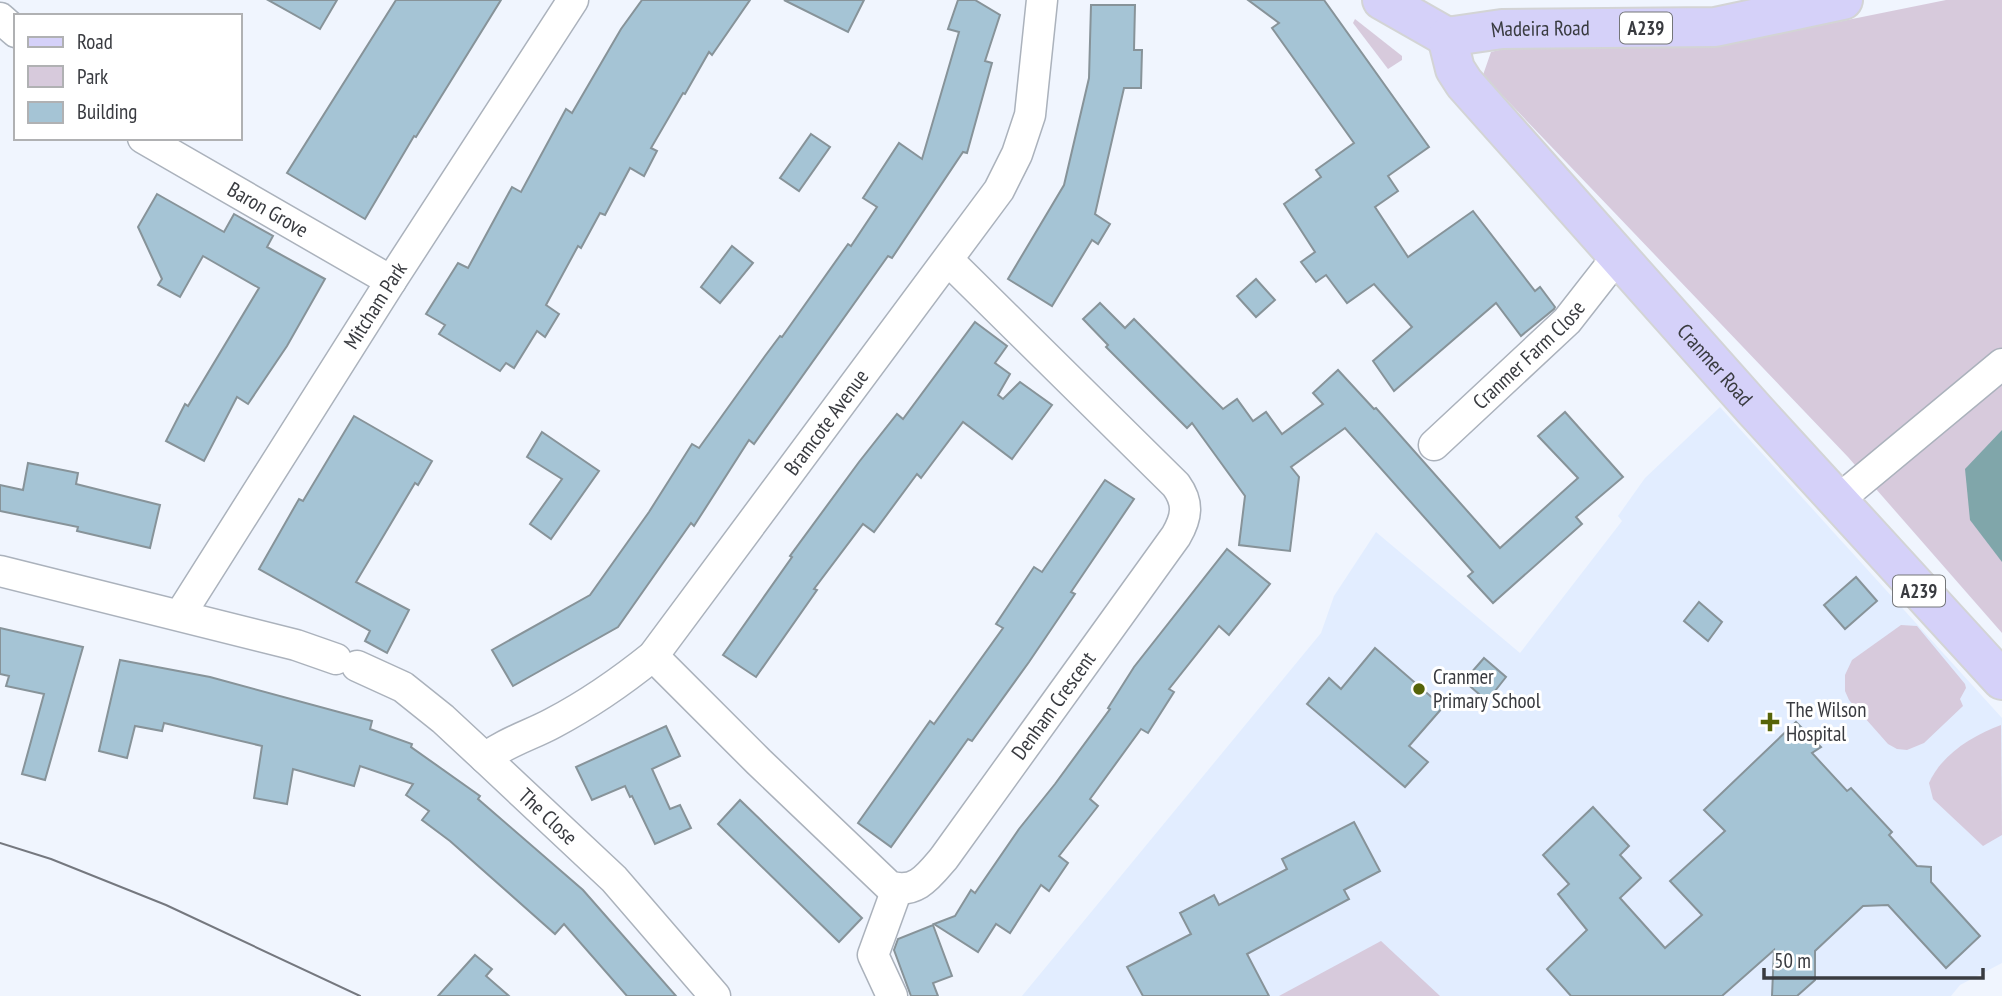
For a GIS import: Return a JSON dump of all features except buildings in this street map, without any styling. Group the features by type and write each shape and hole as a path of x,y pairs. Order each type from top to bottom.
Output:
{"main road":[{"path":"1382,0 1447,37"},
{"name":"Madeira Road","path":"1447,37 1502,29 1715,27 1843,0"},
{"name":"Cranmer Road","path":"1447,37 1455,69 1464,83 1617,257 2002,680"}],"street":[{"name":"Mitcham Park","path":"180,615 573,0"},
{"name":"Bramcote Avenue","path":"485,758 510,742 552,724 587,704 621,682 653,656 948,260 999,190 1025,134 1033,97 1042,0"},
{"path":"0,18 14,30"},
{"name":"Baron Grove","path":"146,140 391,281"},
{"name":"Cranmer Farm Close","path":"1434,445 1567,321 1617,257"},
{"name":"Denham Crescent","path":"897,889 909,889 924,881 944,858 1176,536 1185,515 1183,495 1176,485 948,260"},
{"path":"1838,501 2002,364"},
{"path":"0,571 180,615"},
{"name":"The Close","path":"180,615 296,645 403,687 443,719 614,879 715,996"},
{"path":"653,656 879,879 897,889 873,955 892,996"}],"shaded area":[{"name":"The Wilson Hospital","path":"1720,407 2002,718 2002,963 1960,985 1951,996 1022,996 1321,633 1334,596 1376,532 1520,653 1622,521 1618,516 1645,478"},
{"path":"2002,430 2002,562 1970,520 1965,469"}],"green space":[{"path":"1946,0 2002,0 2002,633 1848,457 1483,75 1491,52 1527,43 1729,44"},
{"path":"1355,19 1402,56 1402,60 1388,69 1353,23"},
{"path":"1901,625 1917,626 1966,688 1960,699 1963,706 1924,743 1907,750 1888,744 1849,700 1845,691 1845,675 1852,660"},
{"path":"2001,725 2002,835 1983,846 1933,799 1929,783 1942,763 1959,747"},
{"path":"1381,941 1440,996 1279,996"}],"tram line":[{"path":"0,843 51,859 166,905 360,996"}],"place":[{"name":"Cranmer Primary School","path":"1419,689"},
{"name":"The Wilson Hospital","path":"1770,722"}]}
